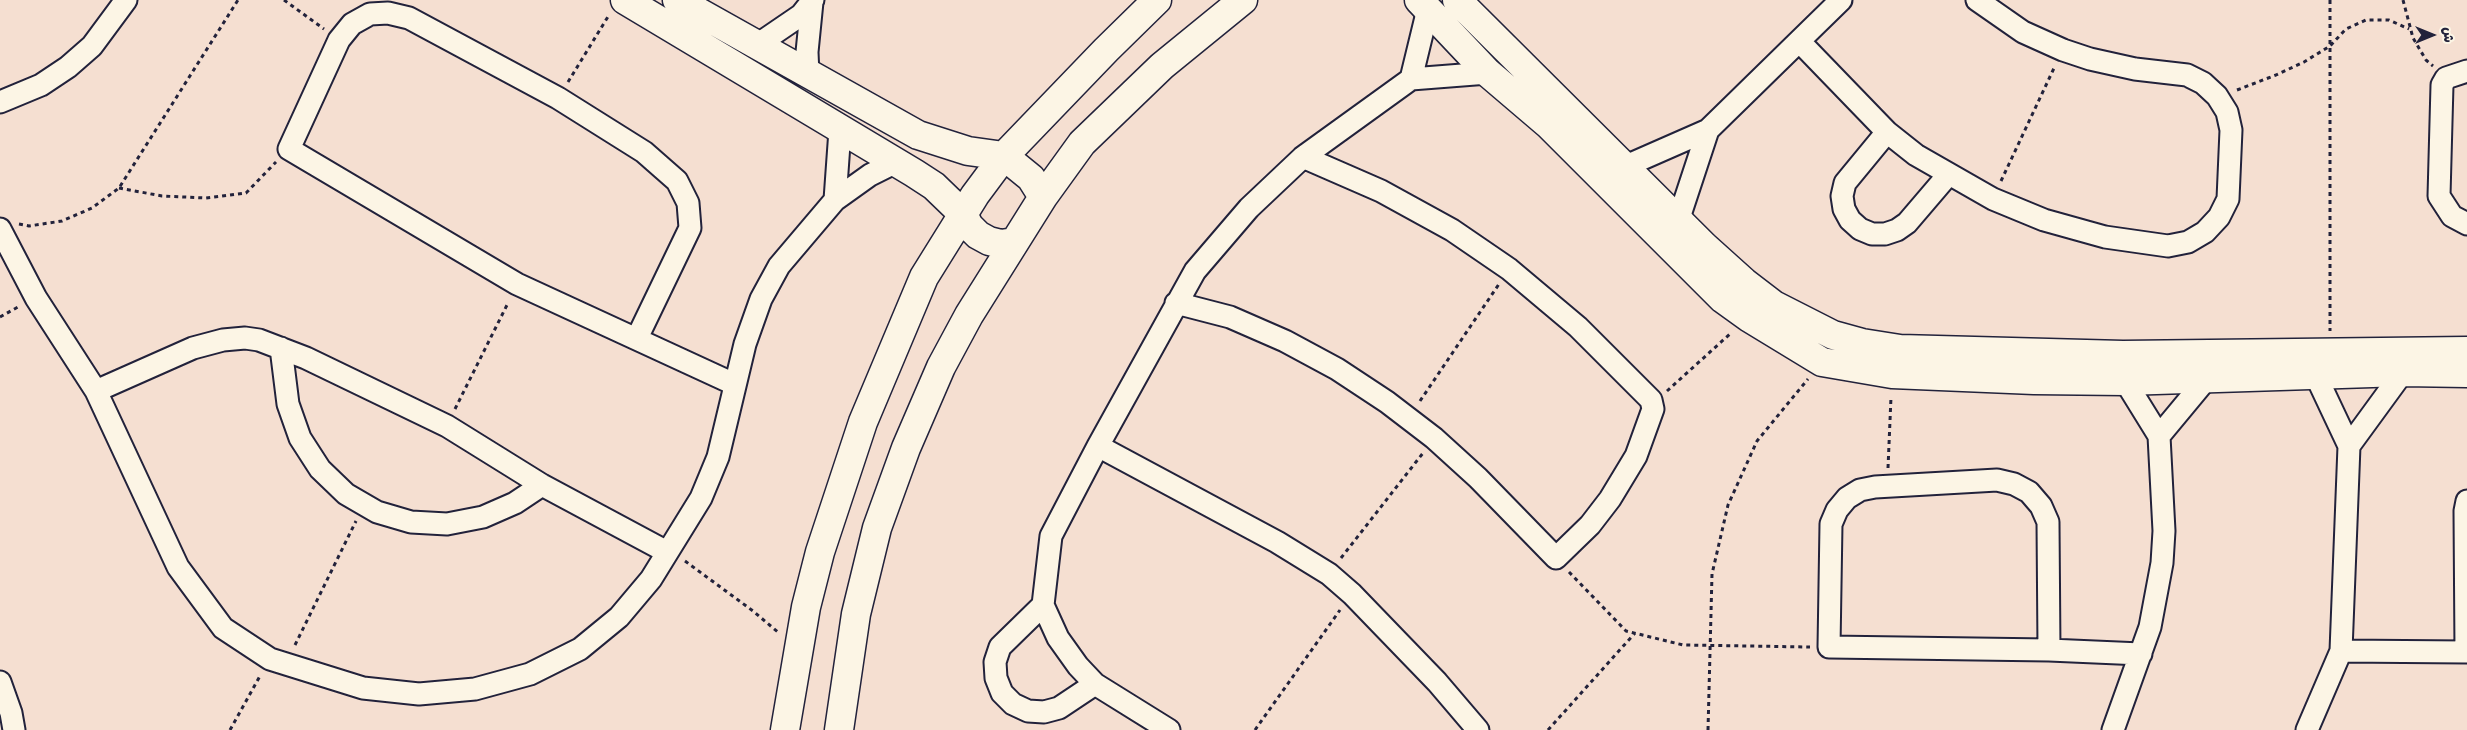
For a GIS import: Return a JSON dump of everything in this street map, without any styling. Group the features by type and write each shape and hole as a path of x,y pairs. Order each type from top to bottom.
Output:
{"street":[{"path":"0,102 41,85 68,67 92,46 126,0"},
{"path":"677,0 918,135 968,151 1004,156 1031,178 1043,197"},
{"path":"785,730 806,607 820,552 864,422 924,277 963,214 1004,156 1157,0"},
{"path":"839,730 856,614 877,528 906,448 941,367 969,315 1043,197 1082,143 1126,99 1195,37 1243,0"},
{"path":"1457,0 1557,116 1694,254 1774,305 1833,335 1862,343 1900,349 2208,377 2244,366 2330,352 2467,373"},
{"path":"1626,166 1708,130 1841,0"},
{"path":"1799,41 1887,132 1916,155 1993,199 2044,220 2105,237 2168,246 2188,242 2206,232 2219,217 2228,199 2231,130 2227,112 2217,96 2204,83 2187,75 2135,69 2090,59 2063,50 2023,32 1977,0"},
{"path":"757,45 801,15 813,1"},
{"path":"808,75 807,52 813,1"},
{"path":"1427,3 1488,73 1557,116 1626,166 1679,218 1694,254 1723,299 1748,317 1822,362 1892,374 2244,366 2316,376 2467,351"},
{"path":"1411,79 1427,3"},
{"path":"619,4 896,162 934,186 963,214 969,226 978,235 989,241 1001,244 1014,242"},
{"path":"637,338 690,228 688,203 677,181 666,169 644,152 558,98 409,18 388,13 370,14 352,24 339,40 289,149 518,284 734,384"},
{"path":"2467,71 2446,78 2442,85 2439,196 2452,216 2467,224"},
{"path":"1170,730 1094,684 1058,638 1043,605 1051,536 1098,446 1195,271 1249,208 1303,157 1411,79 1488,73"},
{"path":"835,200 840,130"},
{"path":"1679,218 1708,130"},
{"path":"1887,132 1845,183 1842,196 1844,209 1850,220 1860,229 1872,234 1885,234 1897,230 1907,223 1948,175"},
{"path":"1176,303 1230,317 1285,341 1337,369 1434,438 1478,478 1556,558 1590,525 1624,478 1645,433 1653,404 1651,400 1578,327 1509,269 1452,230 1420,212 1381,191 1303,157"},
{"path":"5,226 36,298 96,391 178,567 223,628 278,661 363,688 419,694 475,689 530,674 580,648 618,617 651,579 701,498 718,457 745,344 765,291 779,266 835,200 870,175 896,162"},
{"path":"1822,362 1833,335"},
{"path":"96,391 193,348 223,340 245,338 281,348 446,426 542,485 668,552"},
{"path":"281,348 288,404 300,438 320,469 346,494 377,512 411,522 447,524 483,517 516,503 542,485"},
{"path":"2349,446 2405,362"},
{"path":"2112,730 2150,627 2162,563 2164,531 2159,436 2124,368"},
{"path":"2307,730 2341,651 2349,446 2316,376"},
{"path":"2159,436 2208,377"},
{"path":"1098,446 1277,542 1329,574 1352,594 1437,682 1478,730"},
{"path":"2049,650 2048,522 2041,506 2030,492 2014,484 1997,480 1887,486 1860,490 1847,498 1837,510 1831,524 1829,647 2049,650 2141,654"},
{"path":"2341,651 2467,652 2465,511 2467,501"},
{"path":"1043,605 1000,647 995,662 996,678 1002,692 1014,704 1028,711 1044,712 1059,708 1094,684"},
{"path":"0,682 11,713 14,730"}],"path":[{"path":"5,226 29,226 62,221 92,208 119,188 238,0"},
{"path":"284,0 339,40"},
{"path":"2330,0 2330,352"},
{"path":"2403,0 2409,29 2426,60 2446,78"},
{"path":"558,98 619,4"},
{"path":"2217,96 2276,75 2330,46 2346,29 2366,20 2389,20 2409,29"},
{"path":"1993,199 2063,50"},
{"path":"119,188 162,196 206,198 246,193 289,149"},
{"path":"1408,418 1509,269"},
{"path":"446,426 518,284"},
{"path":"1653,404 1748,317"},
{"path":"1708,730 1712,574 1728,505 1757,441 1822,362"},
{"path":"1887,486 1892,374"},
{"path":"1329,574 1434,438"},
{"path":"230,730 278,661 364,504"},
{"path":"668,552 694,566 754,611 798,650"},
{"path":"1556,558 1621,628 1635,633 1684,645 1829,647"},
{"path":"1255,730 1352,594"},
{"path":"1548,730 1635,633"}]}
